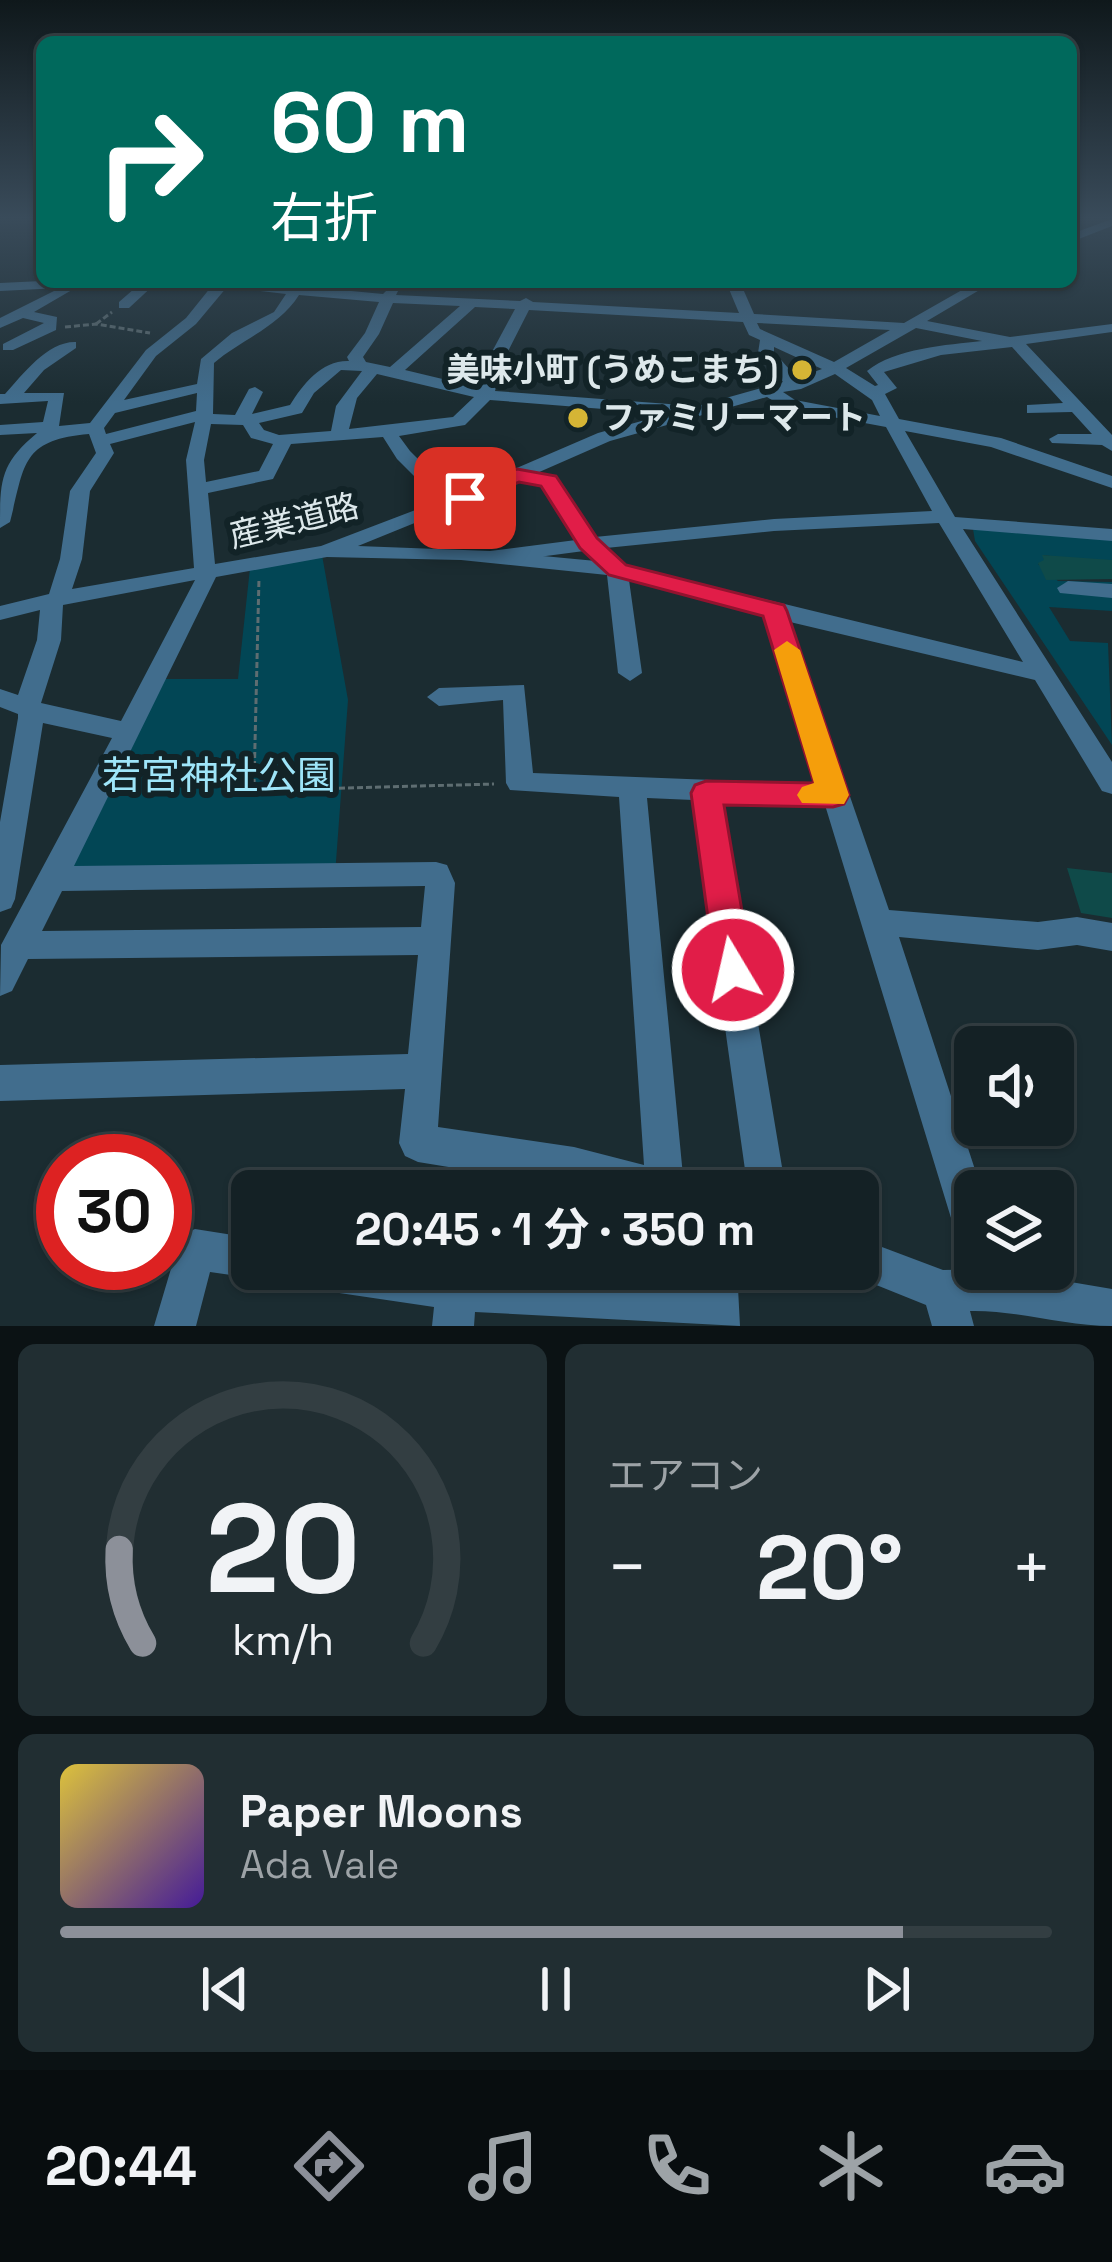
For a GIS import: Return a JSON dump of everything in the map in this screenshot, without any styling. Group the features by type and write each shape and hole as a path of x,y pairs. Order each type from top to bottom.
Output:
{"street":[{"path":"0,286 36,285"},
{"path":"0,324 73,288"},
{"path":"124,305 143,288"},
{"path":"0,898 31,718 27,708 71,559 76,506 105,453 99,435 151,353 191,321 218,288"},
{"path":"276,288 294,292 392,289 526,302 594,300 909,325 1017,343 1109,443"},
{"path":"735,288 743,315 767,340 836,368 873,390 946,520 1112,784"},
{"name":"産業道路","path":"0,614 326,551 604,437 689,410 795,386 836,368 975,288"},
{"path":"366,366 355,357 372,334 392,289"},
{"path":"294,292 279,315 237,336 206,362 204,417 195,460 206,582 6,965 434,940"},
{"path":"394,372 475,300"},
{"path":"245,420 257,434 284,440 459,421 486,395 495,361 526,302"},
{"path":"3,348 51,327 52,320 25,314"},
{"path":"873,390 889,388 875,370 940,351 1112,328"},
{"path":"767,340 766,352 795,386"},
{"path":"5,398 70,345"},
{"path":"340,434 344,407 366,366"},
{"path":"0,430 99,435 204,417 245,420 300,407 307,390 332,367 366,366 486,395 689,410"},
{"path":"112,409 203,388"},
{"path":"245,420 255,392"},
{"path":"771,392 790,404 995,442 1112,482"},
{"path":"0,522 18,457 50,430 58,396 5,398"},
{"path":"1033,409 1076,407"},
{"path":"388,432 403,455 452,503"},
{"path":"1058,439 1109,443"},
{"path":"198,489 266,475 284,440"},
{"path":"517,476 549,481 588,543 617,570 630,673"},
{"path":"490,556 868,518 946,520 1112,536"},
{"path":"1008,525 1112,519"},
{"path":"326,551 490,556 617,570 1042,674"},
{"path":"1068,588 1112,591"},
{"path":"775,611 956,1170"},
{"path":"439,697 515,691 520,783 833,795"},
{"path":"0,698 62,720 125,731"},
{"path":"632,789 666,1170"},
{"path":"706,793 763,1170"},
{"path":"49,879 431,873 440,883 418,1143 590,1170"},
{"path":"878,922 1038,936 1077,931 1112,937"},
{"path":"0,1083 423,1070"},
{"path":"175,1326 195,1250 231,1255"},
{"path":"879,1270 948,1309 975,1290"},
{"path":"392,1290 454,1308 718,1300"},
{"path":"1033,1290 1112,1310"}],"path":[{"path":"51,327 96,324 172,334"},
{"path":"254,785 260,564"},
{"path":"312,789 520,783"}],"green space":[{"path":"973,529 1112,538 1112,564 1043,555 1045,563 1038,564 1058,581 1112,582 1112,611 1049,607 1070,641 1108,643 1112,745 975,541"},
{"name":"若宮神社公園","path":"322,555 348,700 335,875 51,866 157,679 238,679 250,568"}],"building":[{"path":"1042,555 1112,560 1112,579 1046,580 1038,563 1044,560"},
{"path":"1067,868 1112,873 1112,918 1081,913"}],"slow traffic":[{"path":"787,650 833,795 813,795"}],"place":[{"name":"美味小町 (うめこまち)","path":"802,370"},
{"name":"ファミリーマート","path":"578,418"}],"route":[{"path":"465,498 517,476 549,481 588,543 617,570 775,611 833,795 706,793 733,970"}]}
